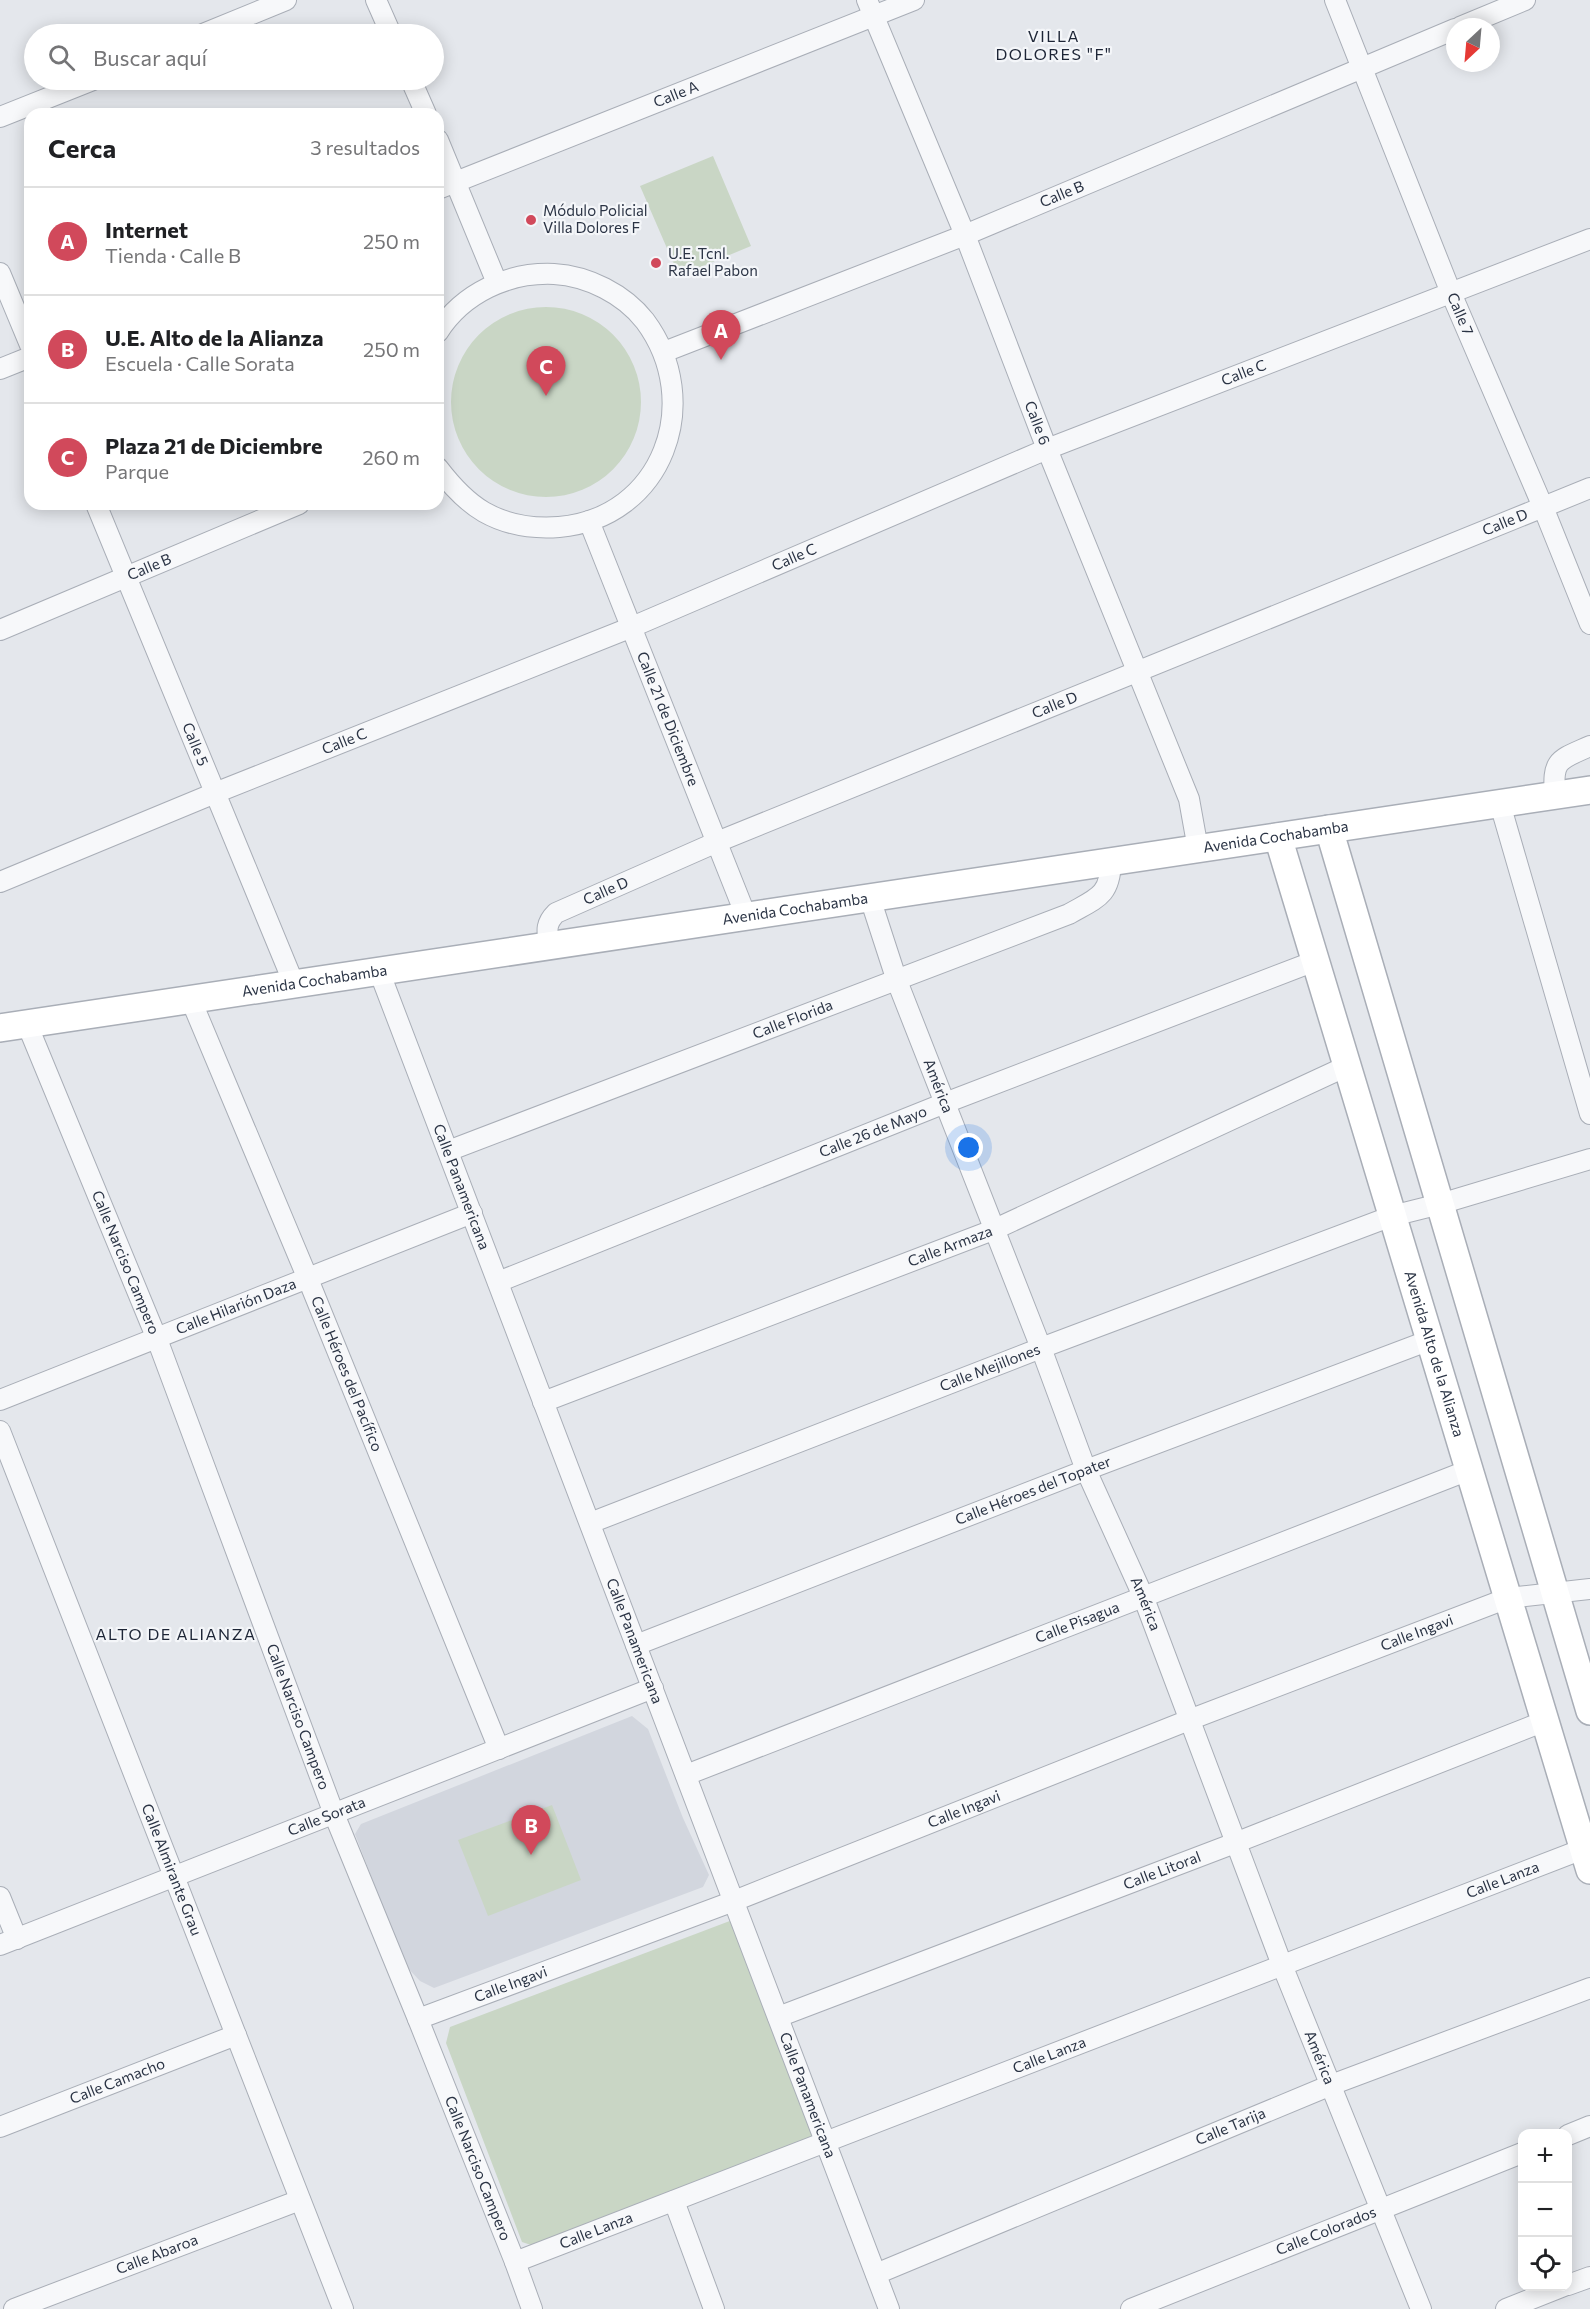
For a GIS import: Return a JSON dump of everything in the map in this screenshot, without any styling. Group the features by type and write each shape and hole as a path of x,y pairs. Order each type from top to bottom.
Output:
{"street":[{"path":"219,24 244,8 286,0"},
{"path":"376,0 387,24"},
{"name":"Calle A","path":"447,185 870,9 914,0"},
{"name":"Calle 7","path":"1335,0 1451,293 1543,507 1590,624"},
{"path":"1482,18 1525,0"},
{"name":"Calle 6","path":"870,9 965,235 1047,449 1189,799 1198,849"},
{"name":"Calle B","path":"664,352 965,235 1446,33"},
{"path":"0,117 68,90"},
{"path":"415,90 423,108"},
{"path":"444,170 447,185 497,283"},
{"name":"Calle C","path":"0,882 215,793 632,627 1047,449 1590,239"},
{"path":"0,273 24,331"},
{"path":"444,325 474,295 497,283 518,276 540,273 562,274 594,283 623,300 640,315 653,333 664,352 671,374 673,397 672,420 667,442 658,463 645,482 629,498 589,521 547,528 505,521 484,512 467,500 444,476"},
{"path":"0,369 24,359"},
{"name":"Calle D","path":"549,946 546,929 548,921 556,913 717,842 1590,488"},
{"name":"Calle 5","path":"98,510 294,984"},
{"name":"Calle B","path":"0,630 285,510"},
{"name":"Calle 21 de Diciembre","path":"589,521 746,916"},
{"path":"1555,795 1554,774 1557,765 1566,758 1590,747"},
{"name":"Avenida Cochabamba","path":"0,1028 1590,790"},
{"path":"1500,804 1586,1089 1590,1114"},
{"path":"1329,829 1590,1711"},
{"name":"Avenida Alto de la Alianza","path":"1278,837 1587,1860"},
{"name":"Calle Florida","path":"448,1151 1070,914 1105,891 1110,878 1111,862"},
{"name":"América","path":"870,898 897,981 1041,1348 1086,1470 1143,1596 1282,1965 1421,2309"},
{"name":"Calle 26 de Mayo","path":"498,1282 945,1103 1315,961"},
{"name":"Calle Panamericana","path":"379,971 889,2309"},
{"name":"Calle Héroes del Pacífico","path":"191,1000 308,1279 499,1749"},
{"name":"Calle Narciso Campero","path":"27,1024 157,1339 334,1814 418,2019 532,2309"},
{"name":"Calle Armaza","path":"543,1402 993,1230 1347,1066"},
{"name":"Calle Mejillones","path":"590,1523 1041,1348 1392,1216 1590,1159"},
{"name":"Calle Hilarión Daza","path":"0,1400 472,1213"},
{"name":"Calle Héroes del Topater","path":"636,1645 1086,1470 1430,1340"},
{"name":"Calle Almirante Grau","path":"0,1431 343,2309"},
{"name":"Calle Pisagua","path":"686,1775 1469,1470"},
{"name":"Calle Ingavi","path":"418,2019 734,1901 1190,1720 1508,1598 1590,1589"},
{"name":"Calle Sorata","path":"8,1942 653,1688"},
{"name":"Calle Litoral","path":"778,2017 1235,1843 1545,1721"},
{"name":"Calle Lanza","path":"515,2262 1282,1965 1587,1860"},
{"path":"0,1897 8,1942"},
{"name":"Calle Tarija","path":"876,2274 1331,2085 1590,1988"},
{"name":"Calle Camacho","path":"0,2127 236,2035"},
{"path":"1572,2133 1590,2126"},
{"name":"Calle Colorados","path":"1131,2309 1518,2155"},
{"name":"Calle Abaroa","path":"14,2309 300,2200"},
{"path":"674,2201 714,2309"},
{"path":"1572,2284 1590,2277"},
{"path":"1506,2309 1553,2291"}],"shaded area":[{"path":"632,1716 648,1729 683,1818 709,1875 703,1887 434,1988 420,1981 405,1965 355,1834 361,1824"}],"green space":[{"path":"713,156 751,246 679,276 640,186"},
{"path":"546,307 573,311 599,323 613,335 625,349 637,375 641,402 637,429 625,455 613,469 599,481 573,493 546,497 519,493 493,481 479,469 467,455 455,429 451,402 455,375 467,349 479,335 493,323 519,311"},
{"path":"552,1805 581,1880 488,1916 458,1840"},
{"path":"735,1919 819,2136 531,2245 522,2242 446,2043 450,2027"}],"place":[{"name":"Módulo Policial Villa Dolores F","path":"531,220"},
{"name":"U.E. Tcnl. Rafael Pabon","path":"656,263"},
{"name":"Internet","path":"721,360"},
{"name":"Plaza 21 de Diciembre","path":"546,396"},
{"name":"U.E. Alto de la Alianza","path":"531,1855"}],"district":[{"name":"VILLA DOLORES \"F\"","path":"1054,45"},
{"name":"ALTO DE ALIANZA","path":"176,1634"}]}
